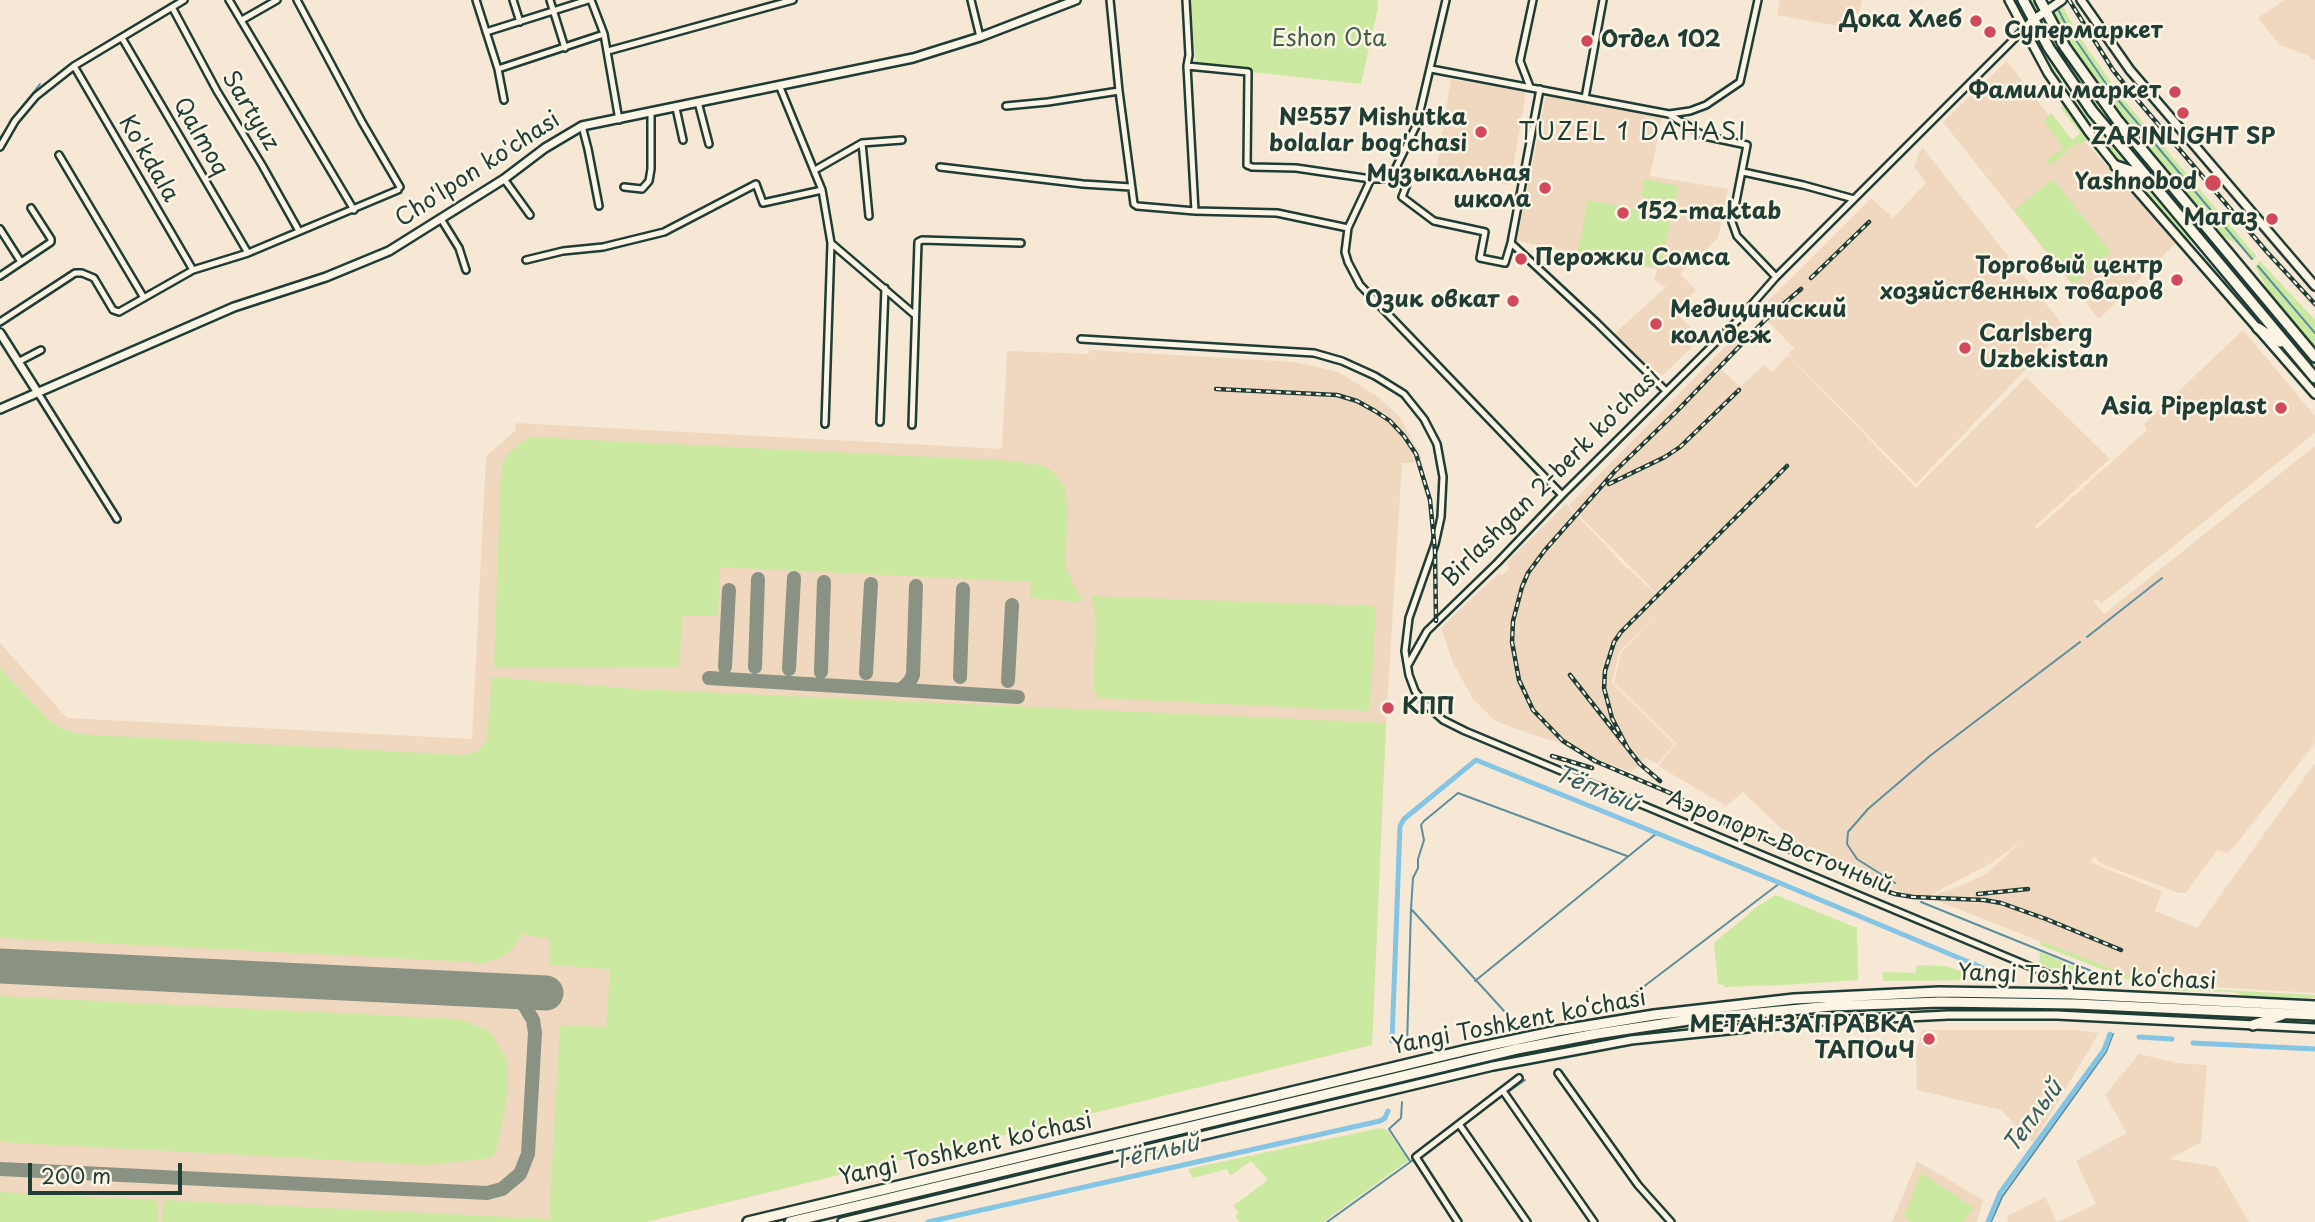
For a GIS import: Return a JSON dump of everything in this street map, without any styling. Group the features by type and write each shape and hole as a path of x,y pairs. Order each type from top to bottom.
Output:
{"highway":[{"path":"2023,0 2080,95 2143,175 2315,378"},
{"path":"2040,0 2065,47 2094,90 2315,357"},
{"path":"2116,166 2143,175"},
{"path":"2196,237 2203,233 2202,222"},
{"path":"2258,328 2290,349"},
{"name":"Yangi Toshkent ko‘chasi","path":"748,1222 1467,1050 1612,1021 1708,1007 1830,997 1940,992 2071,994 2315,1006"},
{"name":"Yangi Toshkent ko‘chasi","path":"790,1222 1505,1051 1586,1035 1695,1019 1832,1006 1940,1002 2075,1004 2315,1015"},
{"path":"2253,1025 2287,1014"}],"main road":[{"name":"Cho'lpon ko'chasi","path":"0,409 228,310 389,251 582,126 913,58 980,37 1076,0"},
{"path":"2009,0 2023,30 2070,106 2116,166 2315,394"},
{"name":"Birlashgan 2-berk ko'chasi","path":"2023,30 2062,0"},
{"path":"2081,0 2130,71 2315,286"},
{"path":"0,333 3,345 18,362 38,393"},
{"path":"842,1222 1493,1066 1631,1041 1806,1021 1924,1015 2057,1015 2315,1028"}],"street":[{"path":"0,147 15,121 36,96 74,66 184,0"},
{"path":"229,0 354,210"},
{"path":"242,20 277,0"},
{"path":"0,322 75,273 82,272 94,278 115,312 119,312 193,270 248,253 354,210 399,188 297,0"},
{"path":"476,0 498,69 504,100"},
{"path":"513,0 520,22"},
{"path":"550,0 565,48"},
{"path":"486,32 590,0 604,34 620,120"},
{"path":"608,51 793,0"},
{"path":"971,0 980,37"},
{"path":"1110,0 1134,204 1195,211 1277,213 1348,228"},
{"path":"1186,0 1195,211"},
{"path":"1187,66 1248,72 1247,165 1296,168 1384,180 1392,176 1417,124 1446,0"},
{"path":"1530,87 1520,61 1533,0"},
{"path":"1585,97 1602,0"},
{"path":"1431,69 1670,114 1690,111 1706,105 1740,82 1758,0"},
{"name":"Sartyuz","path":"172,7 217,92 299,231"},
{"name":"Birlashgan 2-berk ko'chasi","path":"1408,666 1427,631 1740,318 1776,276 2023,30"},
{"path":"498,69 604,34"},
{"name":"Qalmoq","path":"122,38 248,253"},
{"name":"Ko'kdala","path":"74,66 193,270"},
{"path":"779,85 822,190 831,243 825,424"},
{"path":"1392,176 1406,184 1402,197 1434,221 1485,232 1480,258 1505,263 1540,89"},
{"path":"1006,106 1048,103 1119,91"},
{"path":"698,103 709,144"},
{"path":"676,108 683,140"},
{"path":"624,187 642,189 649,181 651,113"},
{"path":"1670,114 1704,136 1748,145 1732,222 1733,229 1776,276"},
{"path":"582,126 599,206"},
{"path":"815,170 862,143 902,140"},
{"path":"862,143 869,216"},
{"path":"59,155 144,298"},
{"path":"940,167 1131,187"},
{"path":"1743,172 1854,199"},
{"path":"504,178 530,215"},
{"path":"1371,179 1348,228 1345,252 1360,285 1562,495"},
{"path":"526,260 563,251 603,247 664,232 756,184 763,203 822,190"},
{"path":"0,276 51,242 31,208"},
{"path":"441,219 458,248 466,270"},
{"path":"0,229 21,262"},
{"path":"912,425 918,242 1021,243"},
{"path":"831,243 915,315"},
{"path":"1511,243 1666,391"},
{"path":"880,422 885,288"},
{"path":"1081,339 1314,353 1342,361 1375,376 1404,394 1424,419 1437,444 1443,477 1441,517 1435,544 1409,618 1405,651 1408,666"},
{"path":"18,362 41,350"},
{"path":"38,393 117,519"},
{"name":"Аэропорт-Восточный","path":"1408,666 1415,691 1426,705 1443,720 1465,731 2027,964 2064,981 2070,986 2071,994"},
{"path":"1558,1073 1638,1185 1671,1222"},
{"path":"1458,1222 1417,1158 1505,1093 1519,1078"},
{"path":"1505,1093 1594,1222"},
{"path":"1461,1126 1527,1222"}],"shaded area":[{"path":"1780,0 1862,0 1859,13 1838,26 1777,15"},
{"path":"2285,0 2315,0 2315,61 2280,45 2258,18"},
{"path":"2007,61 2066,138 2085,142 2177,242 2099,319 1943,122"},
{"name":"№557 Mishutka bolalar bog'chasi","path":"1451,79 1526,92 1510,185 1436,172"},
{"name":"152-maktab","path":"1546,95 1662,118 1650,176 1728,189 1718,238 1680,274 1696,290 1675,312 1701,338 1659,379 1613,335 1666,287 1654,280 1657,269 1517,241"},
{"name":"Carlsberg Uzbekistan","path":"1922,147 2065,328 1916,484 1788,354 1794,348 1758,311 1871,198 1893,218 1926,183 1914,166"},
{"path":"2243,330 2315,416 2315,433 2101,604 2097,599 2094,602 2104,614 2315,446 2315,743 2234,847 2227,853 2217,850 2186,893 2179,893 2104,865 2095,856 2090,862 2162,891 2155,911 2197,928 2315,763 2315,993 2146,983 1938,901 1938,893 1986,874 2021,842 1993,862 1921,900 1814,856 1802,844 1799,846 1741,790 1742,793 1726,806 1658,766 1676,743 1614,683 1621,653 1656,617 1619,652 1612,683 1674,744 1657,764 1647,758 1631,772 1579,752 1564,741 1561,743 1540,737 1495,721 1473,699 1453,663 1441,628 1499,573 1502,575 1509,569 1507,562 1566,504 1623,564 1668,605 1569,505 1734,338 1742,346 1721,369 1740,387 1764,365 1772,372 1788,355 1916,488 2026,377 2110,459 2035,526 2037,529 2147,430 2144,424"},
{"path":"1089,350 1295,362 1338,372 1377,396 1400,417 1422,458 1412,463 1402,463 1386,723 1372,1045 646,1222 0,1222 0,643 67,718 472,739 486,456 515,431 516,423 1002,449 1007,351 1089,354"},
{"path":"1922,1030 2076,1030 2099,1033 2033,1143 2001,1110 1917,1090 1916,1052"},
{"path":"2139,1054 2177,1063 2207,1065 2201,1142 2170,1159 2217,1167 2249,1222 2058,1222 2096,1204 2076,1161 2127,1133 2105,1095"},
{"path":"1917,1161 1983,1200 1977,1222 1892,1222"},
{"path":"2045,1197 2057,1222 2007,1222 2009,1215"}],"green space":[{"name":"Eshon Ota","path":"1190,0 1377,0 1378,8 1361,84 1196,66"},
{"path":"2030,0 2033,0 2079,78 2198,226 2196,228 2089,96 2056,48"},
{"path":"2060,2 2083,42 2120,95 2257,257 2253,261 2236,243 2220,235 2099,87 2049,7"},
{"path":"2048,60 2084,113 2130,167 2118,164 2091,129 2056,79 2046,62"},
{"path":"2064,104 2088,139 2081,145 2078,142 2050,166 2046,161 2063,148 2044,120 2051,113 2072,140 2080,133 2061,108"},
{"path":"2128,175 2135,176 2151,191 2189,236 2189,241 2262,327"},
{"path":"1645,179 1678,186 1674,204 1641,197"},
{"path":"2053,179 2111,252 2073,284 2014,210"},
{"path":"1588,200 1671,216 1661,268 1578,252"},
{"path":"2210,240 2315,364 2315,369 2208,242"},
{"path":"2260,261 2315,320 2315,349 2268,290 2255,266"},
{"path":"533,437 1014,461 1040,465 1050,469 1065,487 1068,510 1065,565 1084,602 1030,598 1031,582 720,567 718,616 683,616 679,667 494,668 501,468 512,450"},
{"path":"1091,596 1372,606 1376,611 1370,706 1367,711 1099,698 1093,689 1096,620"},
{"path":"0,668 48,719 62,729 80,734 463,755 475,752 483,746 487,738 492,677 635,689 1386,723 1372,1045 646,1222 162,1222 163,1204 166,1200 549,1219 560,1025 606,1027 610,969 549,965 549,939 522,934 515,946 504,956 482,964 0,938"},
{"path":"1776,895 1857,928 1858,980 1725,987 1718,984 1714,943 1758,906"},
{"path":"2041,941 2143,981 2145,986 2040,945"},
{"path":"2040,952 2114,984 2080,981 2039,963"},
{"path":"1917,965 1946,966 1985,980 1883,981 1883,972 1915,973"},
{"path":"2164,987 2315,995 2315,998 2161,990"},
{"path":"0,996 458,1019 468,1022 487,1030 494,1037 508,1062 508,1093 497,1149 489,1158 429,1165 0,1142"},
{"path":"1380,1128 1387,1130 1409,1160 1323,1222 1240,1222 1235,1216 1239,1213 1233,1206 1268,1180 1251,1161 1230,1176 1227,1169 1193,1178 1188,1169"},
{"path":"1921,1173 1974,1208 1963,1222 1912,1222 1904,1216"},
{"path":"0,1192 155,1200 158,1204 158,1222 0,1222"}],"waterway":[{"path":"2059,11 2113,94 2252,259"},
{"path":"21,109 40,84"},
{"path":"0,138 10,125"},
{"path":"2258,266 2315,333"},
{"path":"2087,637 2162,578"},
{"path":"1895,883 1857,859 1847,844 1848,832 1868,809 1931,755 2080,642"},
{"name":"Тёплый","path":"1392,1041 1400,826 1404,819 1476,760 1995,973"},
{"path":"1407,1046 1413,878 1424,840 1421,825 1424,821 1458,793 1627,856"},
{"path":"1475,981 1657,833"},
{"path":"1630,997 1780,883"},
{"path":"1921,902 2116,981"},
{"path":"1412,910 1515,1023"},
{"name":"Теплый","path":"1988,1222 2000,1193 2104,1050 2110,1034"},
{"name":"Теплый","path":"1991,1222 2002,1197 2106,1052 2113,1034"},
{"name":"Тёплый","path":"2139,1037 2172,1039"},
{"name":"Тёплый","path":"2193,1043 2315,1049"},
{"path":"1463,1124 1525,1080"},
{"path":"1402,1102 1401,1118 1389,1129 1410,1161"},
{"name":"Тёплый","path":"928,1222 1380,1121 1388,1111"},
{"path":"1327,1222 1416,1158"}],"taxiway":[{"path":"789,669 794,578"},
{"path":"755,667 758,579"},
{"path":"821,672 824,582"},
{"path":"866,673 871,584"},
{"path":"901,690 913,675 916,586"},
{"path":"960,677 963,589"},
{"path":"725,667 729,590"},
{"path":"1008,681 1012,605"},
{"path":"709,678 1018,697"},
{"path":"0,1169 487,1193 502,1189 520,1174 528,1154 535,1033 533,1020 524,1005 509,995 492,990"}],"runway":[{"path":"0,966 546,993"}],"railway":[{"path":"2069,0 2113,70 2134,96 2315,304"},
{"path":"1811,278 1869,222"},
{"path":"1740,832 1670,793 1595,761 1563,741 1533,710 1519,680 1512,642 1513,621 1528,573 1545,550 1615,471 1766,319 1801,289"},
{"path":"1216,389 1337,395 1357,401 1390,421 1416,454 1430,500 1435,551 1436,621"},
{"path":"1609,484 1680,447 1739,390"},
{"path":"1628,749 1612,718 1604,688 1605,671 1614,642 1787,466"},
{"path":"1570,675 1640,764 1660,781"},
{"path":"1552,756 1592,768"},
{"path":"1733,822 1789,852"},
{"path":"1863,883 1913,897 2001,903 2121,950"},
{"path":"1978,894 2028,889"}],"place":[{"name":"Дока Хлеб","path":"1976,21"},
{"name":"Супермаркет","path":"1990,32"},
{"name":"Отдел 102","path":"1587,41"},
{"name":"Фамили маркет","path":"2175,92"},
{"name":"ZARINLIGHT SP","path":"2183,113"},
{"name":"№557 Mishutka bolalar bog'chasi","path":"1481,132"},
{"name":"Yashnobod","path":"2213,183"},
{"name":"Музыкальная школа","path":"1545,188"},
{"name":"152-maktab","path":"1623,213"},
{"name":"Магаз","path":"2272,219"},
{"name":"Перожки Сомса","path":"1521,259"},
{"name":"Торговый центр хозяйственных товаров","path":"2177,280"},
{"name":"Озик овкат","path":"1513,301"},
{"name":"Медициниский коллдеж","path":"1656,324"},
{"name":"Carlsberg Uzbekistan","path":"1965,348"},
{"name":"Asia Pipeplast","path":"2281,408"},
{"name":"КПП","path":"1388,708"},
{"name":"МЕТАН ЗАПРАВКА ТАПОиЧ","path":"1929,1039"}],"district":[{"name":"TUZEL 1 DAHASI","path":"1633,133"}]}
